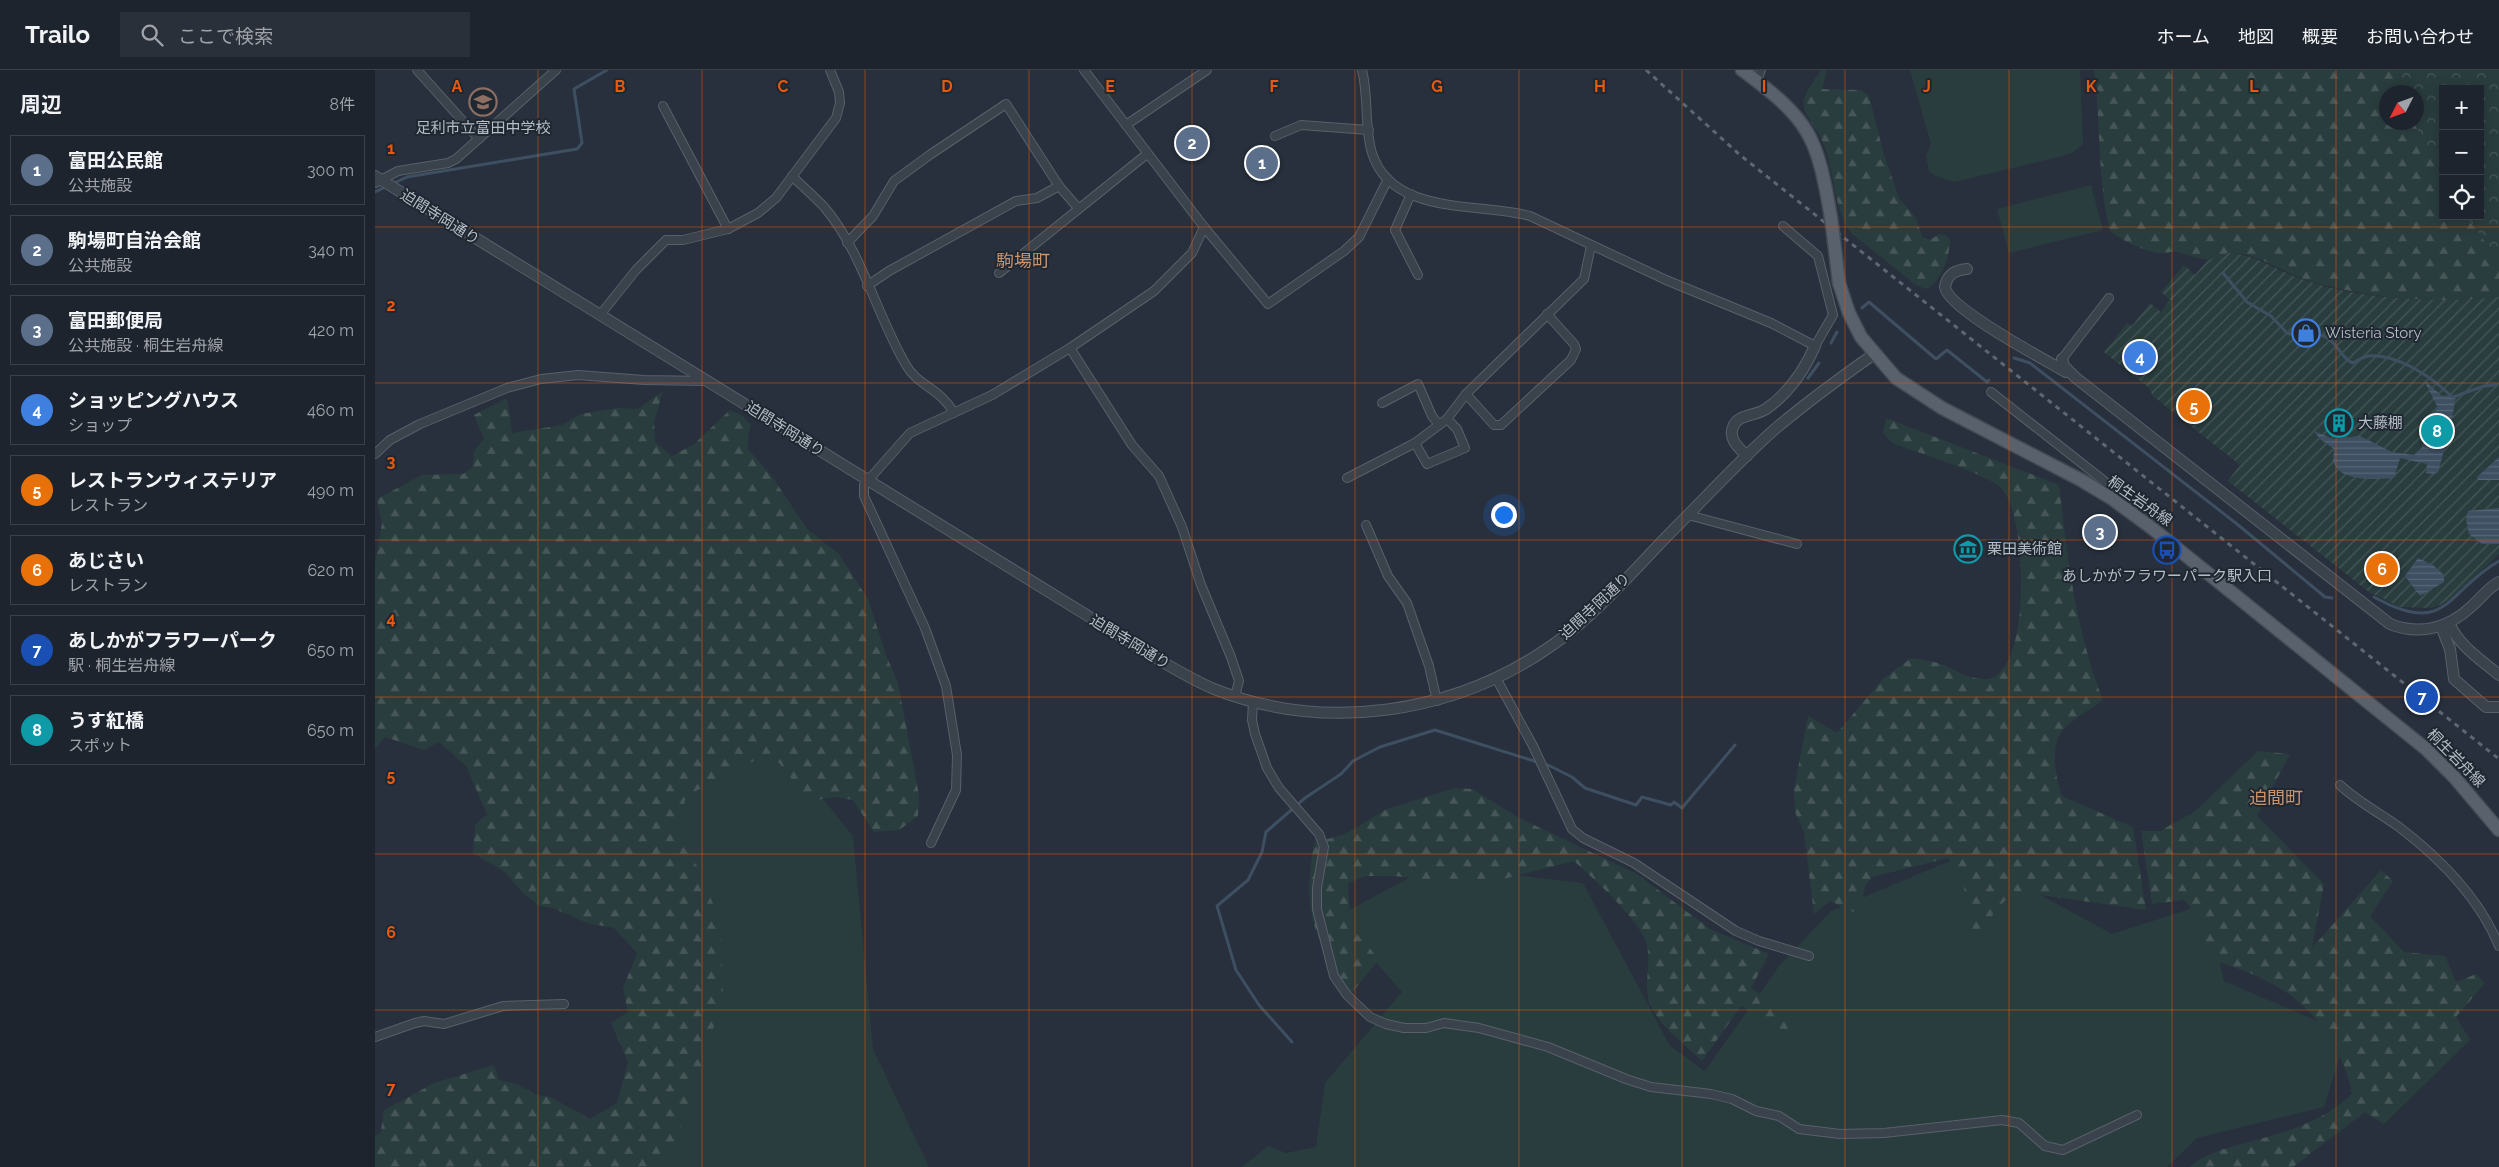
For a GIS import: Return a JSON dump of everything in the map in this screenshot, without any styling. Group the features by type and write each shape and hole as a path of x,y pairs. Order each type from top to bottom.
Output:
{"main road":[{"path":"1742,70 1759,76"},
{"name":"桐生岩舟線","path":"1759,76 1788,106 1810,134 1822,166 1839,283 1849,313 1873,354 1896,378 1911,389 2104,494 2196,563 2418,742 2445,767 2499,830"}],"street":[{"path":"417,70 479,139"},
{"path":"377,179 398,171 449,163 479,139 556,70"},
{"path":"600,315 636,270 666,240 683,240 728,229 758,213 775,198 836,118 839,92 830,70"},
{"path":"1084,70 1204,227 1268,304 1344,251 1359,238 1388,179"},
{"path":"1126,125 1207,70"},
{"path":"1362,70 1374,158 1388,179 1411,194 1448,206 1508,211 1530,216 1591,246 1771,323 1815,346"},
{"path":"847,243 873,216 894,182 931,154 1006,104 1059,186 1078,208"},
{"path":"663,106 728,229"},
{"path":"1275,136 1301,125 1369,130"},
{"path":"999,273 1147,154"},
{"path":"792,176 825,209 847,243 911,372 942,395 954,413"},
{"name":"迫間寺岡通り","path":"377,179 1161,661 1206,685 1235,696 1253,702 1292,709 1333,713 1389,710 1437,701 1496,678 1536,656 1580,624 1747,456 1807,403 1873,354"},
{"path":"867,286 889,271 1016,201 1037,198 1059,186"},
{"path":"1411,194 1395,230 1418,275"},
{"path":"1747,456 1734,442 1733,424 1739,419 1766,409 1788,389 1802,372 1833,314 1818,256 1783,226"},
{"path":"931,843 956,790 954,730 940,666 925,628 864,496 867,480 911,433 992,395 1070,348 1154,291 1192,253 1204,227"},
{"path":"1347,478 1415,443 1447,419 1466,394 1584,279 1591,246"},
{"path":"1967,269 1959,270 1949,276 1945,287 1949,296 1982,322 2076,378"},
{"path":"2109,298 2062,359 2064,366 2076,378 2390,624 2409,629 2436,629 2464,614 2499,582"},
{"path":"1466,394 1494,425 1501,425 1571,360 1576,349 1574,344 1547,314"},
{"path":"1070,348 1132,445 1159,476 1182,527 1201,585 1231,657 1239,681 1235,696"},
{"path":"375,454 390,440 421,424 507,388 541,379 578,375 645,380 707,381"},
{"path":"1382,403 1418,384 1432,416 1439,425"},
{"path":"1991,392 2103,480 2107,484 2104,494"},
{"path":"1415,443 1427,464 1465,448 1457,429 1447,419"},
{"path":"1688,515 1797,544"},
{"path":"1366,525 1388,576 1407,603 1429,666 1437,701"},
{"path":"2445,625 2463,646 2499,675"},
{"path":"2445,625 2450,648 2452,674 2457,683 2486,707 2499,706"},
{"path":"1496,678 1533,746 1572,830 1583,838 1633,863 1736,931 1759,941 1809,956"},
{"path":"1253,702 1252,720 1267,768 1279,788 1319,834 1324,847 1317,888 1317,909 1334,976 1347,995 1370,1017 1386,1024 1426,1028 1444,1023 1479,1028 1548,1048 1626,1079 1666,1089 1711,1094 1731,1099 1757,1111 1779,1116 1799,1129 1840,1134 1884,1133 2002,1120 2019,1123 2045,1146 2063,1150 2137,1115"},
{"path":"2340,785 2399,828 2457,877 2489,924 2499,946"},
{"path":"375,1037 415,1023 424,1021 444,1024 503,1006 564,1004"}],"green space":[{"path":"1821,70 1827,70 1822,89 1861,90 1869,96 1884,155 1899,198 1916,218 1922,237 1930,240 1939,234 1945,235 1950,239 1949,253 1941,274 1926,289 1916,285 1850,232 1844,221 1826,150 1804,105 1807,92"},
{"path":"1910,70 2080,70 2083,144 2072,153 2059,157 1954,182 1936,176 1929,171 1926,156 1931,144"},
{"path":"2094,70 2398,70 2403,85 2379,85 2379,130 2418,130 2439,170 2439,220 2469,220 2499,261 2499,297 2427,300 2378,296 2307,280 2258,258 2243,254 2238,253 2203,259 2177,252 2152,252 2126,242 2110,231 2101,171"},
{"path":"2398,70 2499,70 2499,261 2469,220 2484,220 2484,85 2439,85 2439,170 2418,130 2424,130 2424,85 2403,85"},
{"path":"2091,185 2103,230 2009,253 1997,209"},
{"path":"2227,253 2245,255 2295,277 2344,291 2388,297 2434,300 2499,297 2499,554 2452,598 2431,608 2400,607 2369,592 2228,481 2240,465 2153,396 2149,388 2104,352 2127,323 2132,326 2150,303 2161,312 2169,301 2172,302 2161,292 2184,265 2195,275 2208,260"},
{"path":"663,391 654,422 655,442 672,456 694,444 730,410 743,416 751,425 748,436 748,449 773,478 807,529 839,554 868,599 886,655 898,683 919,795 918,816 899,830 874,832 853,800 834,797 809,801 772,754 749,763 724,780 697,790 685,800 677,838 700,870 721,925 723,998 678,1135 664,1167 375,1167 375,1136 381,1133 383,1111 434,1083 494,1065 499,1080 516,1084 537,1095 550,1097 590,1119 617,1103 628,1062 611,1023 628,1012 623,988 637,953 614,928 587,923 553,908 539,906 524,894 505,872 473,853 475,825 487,814 466,766 439,742 424,750 385,737 375,749 375,564 382,523 377,499 422,475 463,474 473,467 474,451 484,439 474,415 507,398 512,433 562,425 581,414 617,408 638,409"},
{"path":"1886,418 2059,485 2069,567 2079,620 2093,673 2103,700 2066,727 2058,738 2055,764 2058,781 2062,796 2133,827 2146,910 2013,891 1974,937 1962,877 1948,858 1872,877 1865,886 1860,915 1830,901 1814,914 1804,832 1795,812 1794,790 1808,716 1837,733 1883,679 1911,658 1940,664 1974,678 1988,679 2002,670 2012,650 2019,623 2021,591 2017,528 2010,503 2001,488 1981,476 1892,443 1883,433"},
{"path":"766,729 853,836 873,1049 929,1167 589,1167 604,1143 664,979 601,814"},
{"path":"2258,751 2290,754 2257,816 2324,884 2312,948 2381,870 2393,881 2370,916 2404,952 2445,956 2456,982 2476,974 2485,983 2456,1017 2470,1040 2384,1124 2365,1112 2293,1167 2190,1167 2204,1157 2220,1150 2305,1124 2330,1111 2352,1094 2349,1080 2332,1041 2305,1007 2285,991 2262,979 2238,968 2202,957 2203,940 2201,926 2199,920 2184,900 2152,904 2141,831 2162,831 2192,813"},
{"path":"1455,788 1472,789 1519,818 1637,874 1710,929 1769,954 1751,988 1799,1021 1789,1034 1741,1006 1702,1061 1664,1026 1649,1001 1647,993 1647,945 1638,927 1612,897 1574,861 1480,885 1394,876 1365,876 1348,883 1350,920 1357,934 1379,959 1351,994 1319,940 1310,907 1309,888 1314,843 1345,834 1387,809"},
{"path":"1966,854 2112,934 2205,904 2224,981 2347,1034 2324,1107 2197,1138 2167,1167 1242,1167 1268,1146 1286,1153 1316,1147 1325,1083 1402,992 1336,917 1433,865 1583,883 1670,1046 1705,1071 1779,966 1831,911"}],"water":[{"path":"2424,380 2442,396 2456,395 2451,425 2438,472 2434,474 2426,473 2427,464 2400,458 2394,478 2360,478 2343,473 2337,468 2333,461 2334,449 2320,439 2314,431 2333,439 2360,436 2392,452 2414,455 2422,448 2430,418 2438,408"},
{"path":"2499,457 2499,480 2478,480 2477,477"},
{"path":"2499,508 2499,544 2482,544 2469,534 2466,520 2468,511"},
{"path":"2418,558 2433,565 2444,575 2444,582 2420,596 2405,576"}],"waterway":[{"path":"375,192 407,177 577,149 582,143 574,89 607,70"},
{"path":"2223,273 2247,302 2271,316 2287,333 2324,336 2332,342 2345,358 2353,363 2368,356 2379,356 2402,362 2424,374 2451,396"},
{"path":"1862,308 1869,302 1936,359 1947,350 1987,382 1989,380"},
{"path":"1831,343 1837,332"},
{"path":"2014,358 2030,363 2237,524 2325,597 2332,598"},
{"path":"1808,378 1819,363"},
{"path":"2453,397 2484,386 2496,385"},
{"path":"2374,597 2398,608 2417,613 2432,612 2444,606 2481,573 2499,561"},
{"path":"1292,1042 1259,1005 1236,970 1217,906 1248,880 1262,852 1266,832 1305,798 1341,774 1353,761 1380,747 1435,730 1550,766 1572,777 1585,788 1636,805 1642,797 1671,805 1674,802 1682,808 1735,745"}],"railway":[{"path":"1646,70 1740,155 2499,759"}],"place":[{"name":"足利市立富田中学校","path":"483,102"},
{"name":"駒場町自治会館","path":"1192,143"},
{"name":"富田公民館","path":"1262,163"},
{"name":"Wisteria Story","path":"2306,333"},
{"name":"ショッピングハウス","path":"2140,357"},
{"name":"レストランウィステリア","path":"2194,406"},
{"name":"大藤棚","path":"2339,423"},
{"name":"うす紅橋","path":"2437,431"},
{"name":"富田郵便局","path":"2100,532"},
{"name":"栗田美術館","path":"1968,549"},
{"name":"あしかがフラワーパーク駅入口","path":"2167,550"},
{"name":"あじさい","path":"2382,569"},
{"name":"あしかがフラワーパーク","path":"2422,697"}],"district":[{"name":"駒場町","path":"1023,260"},
{"name":"迫間町","path":"2276,797"}]}
